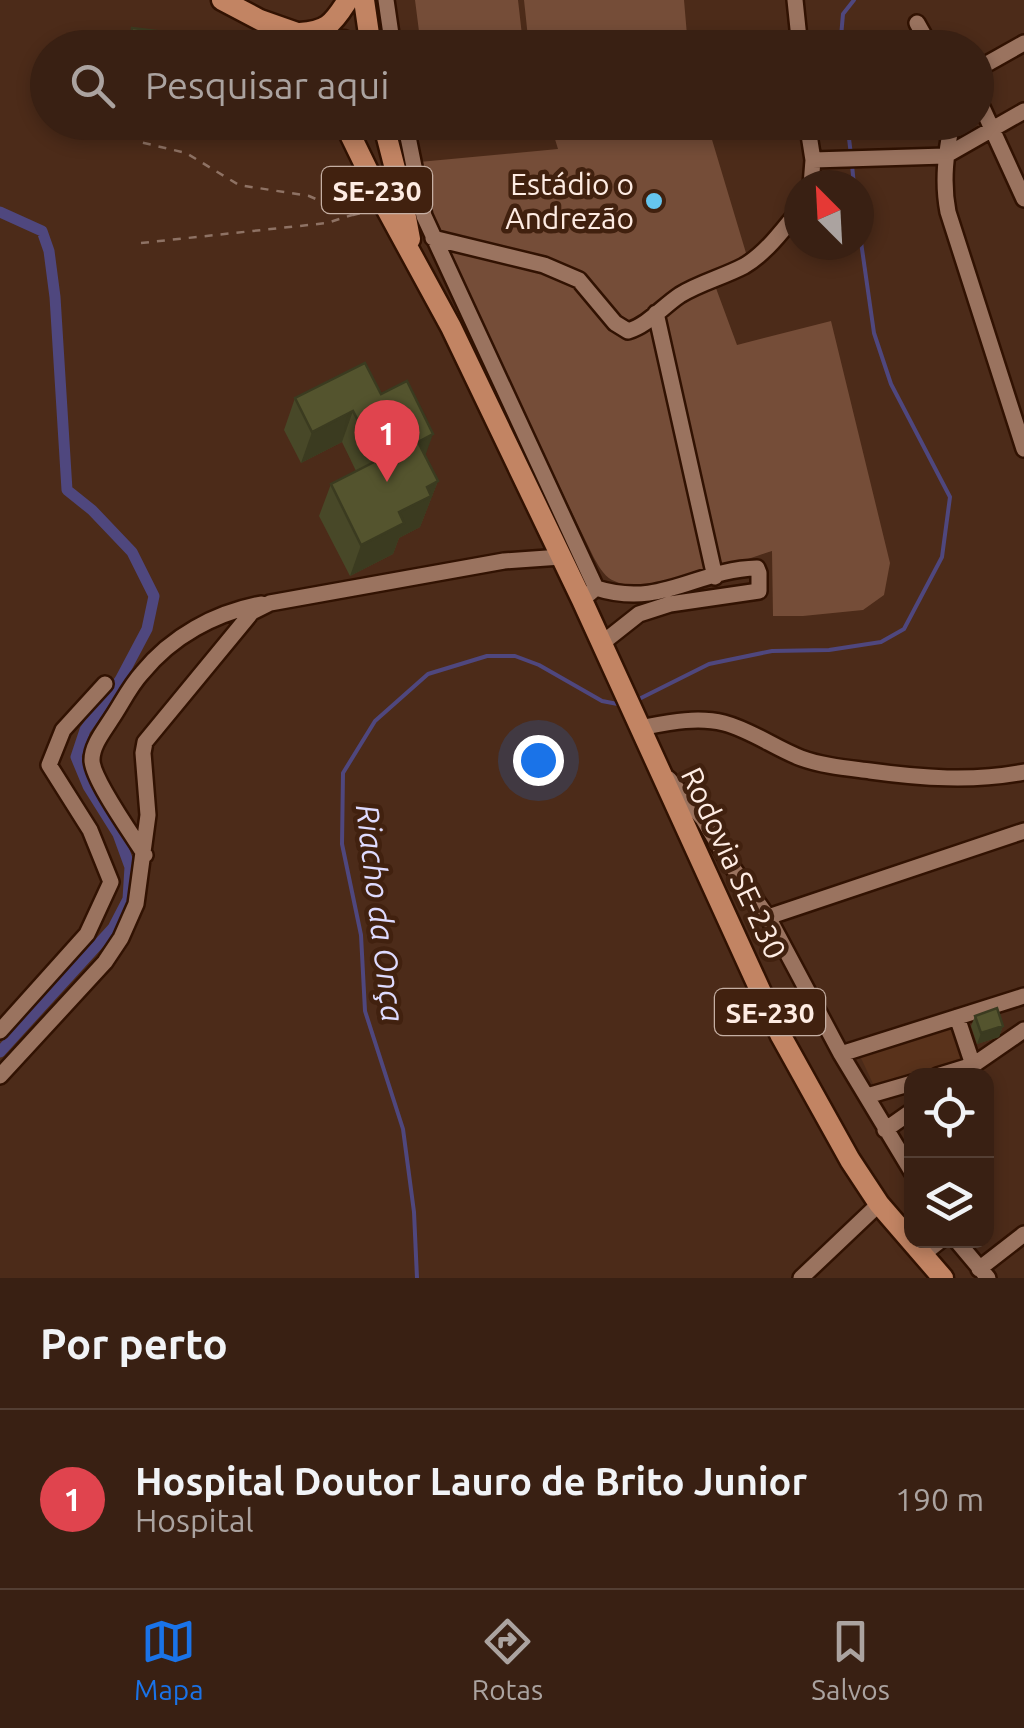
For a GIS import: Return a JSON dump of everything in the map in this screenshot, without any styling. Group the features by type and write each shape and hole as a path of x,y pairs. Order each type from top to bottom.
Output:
{"main road":[{"path":"222,0 276,30"},
{"path":"336,30 352,1"},
{"path":"352,1 364,30"},
{"name":"SE-230","path":"353,140 451,327 561,557 597,594 601,644 638,725"},
{"name":"SE-230","path":"389,140 415,216 413,256"},
{"name":"Rodovia SE-230","path":"638,725 781,1036 879,1204 943,1278"}],"street":[{"path":"386,0 390,30"},
{"path":"795,0 798,30"},
{"path":"917,23 921,30"},
{"path":"994,60 1024,44"},
{"path":"994,127 1024,111"},
{"path":"994,130 1024,199"},
{"path":"406,140 415,216 433,238 597,594 626,622"},
{"path":"810,140 812,170"},
{"path":"949,140 944,191 948,212 1024,449"},
{"path":"813,160 946,156 973,140"},
{"path":"433,238 544,264 580,280 615,323 628,330 642,326 682,293 748,264 784,227"},
{"path":"656,313 714,576"},
{"path":"144,854 99,781 92,754 141,673 172,643 233,610 504,561 561,557"},
{"path":"597,594 643,595 756,568 759,573 760,586 754,593 670,604 639,614 601,644"},
{"path":"0,1076 105,962 136,904 148,814 145,742 252,612 270,603"},
{"path":"207,622 220,650"},
{"path":"0,1031 87,934 111,882 90,830 49,766 63,730 105,684"},
{"path":"638,725 707,720 727,723 802,758 900,775 931,778 1024,772"},
{"path":"656,764 702,819 768,918 841,1054 904,1160"},
{"path":"768,918 1024,831"},
{"path":"841,1054 1024,996"},
{"path":"957,1017 973,1065"},
{"path":"969,1068 1024,1030"},
{"path":"963,1068 973,1065"},
{"path":"867,1096 904,1085"},
{"path":"885,1130 904,1116"},
{"path":"801,1278 879,1204"},
{"path":"963,1248 984,1274 1024,1234"},
{"path":"922,1255 931,1248"}],"path":[{"path":"138,140 186,153 239,185 309,196 354,214"},
{"path":"141,243 327,223 386,206"}],"shaded area":[{"path":"415,0 518,0 521,30 419,30"},
{"path":"524,0 684,0 687,30 527,30"},
{"path":"555,140 712,140 746,253 710,272 737,345 831,321 890,563 884,595 863,610 773,616 772,551 691,577 647,585 612,580 599,566 445,250 430,212 419,162 558,149"},
{"path":"951,1025 964,1061 941,1068 904,1068 904,1079 875,1088 860,1056"}],"building":[{"path":"365,363 381,394 407,381 433,434 418,442 438,481 427,487 431,496 399,512 404,523 361,545 331,484 378,460 353,411 312,432 295,398"},
{"path":"997,1008 1003,1026 981,1033 975,1016"}],"waterway":[{"name":"Riacho da Onça","path":"842,30 843,14 854,0"},
{"name":"Riacho da Onça","path":"849,140 851,155"},
{"name":"Riacho da Onça","path":"852,165 852,170"},
{"path":"0,212 42,231 49,251 67,490 132,552 154,596 147,629 120,680 85,730 76,757 88,786 118,834 130,867 128,899 113,928 0,1052"},
{"name":"Riacho da Onça","path":"637,700 709,664 772,651 829,650 881,642 904,629 942,557 950,497 891,384 874,333 864,260"},
{"name":"Riacho da Onça","path":"417,1278 414,1212 403,1129 365,1011 361,935 342,844 343,773 375,721 428,674 487,656 515,656 539,665 602,701 623,705"}],"place":[{"name":"Estádio o Andrezão","path":"654,201"},
{"name":"Hospital Doutor Lauro de Brito Junior","path":"387,482"}]}
